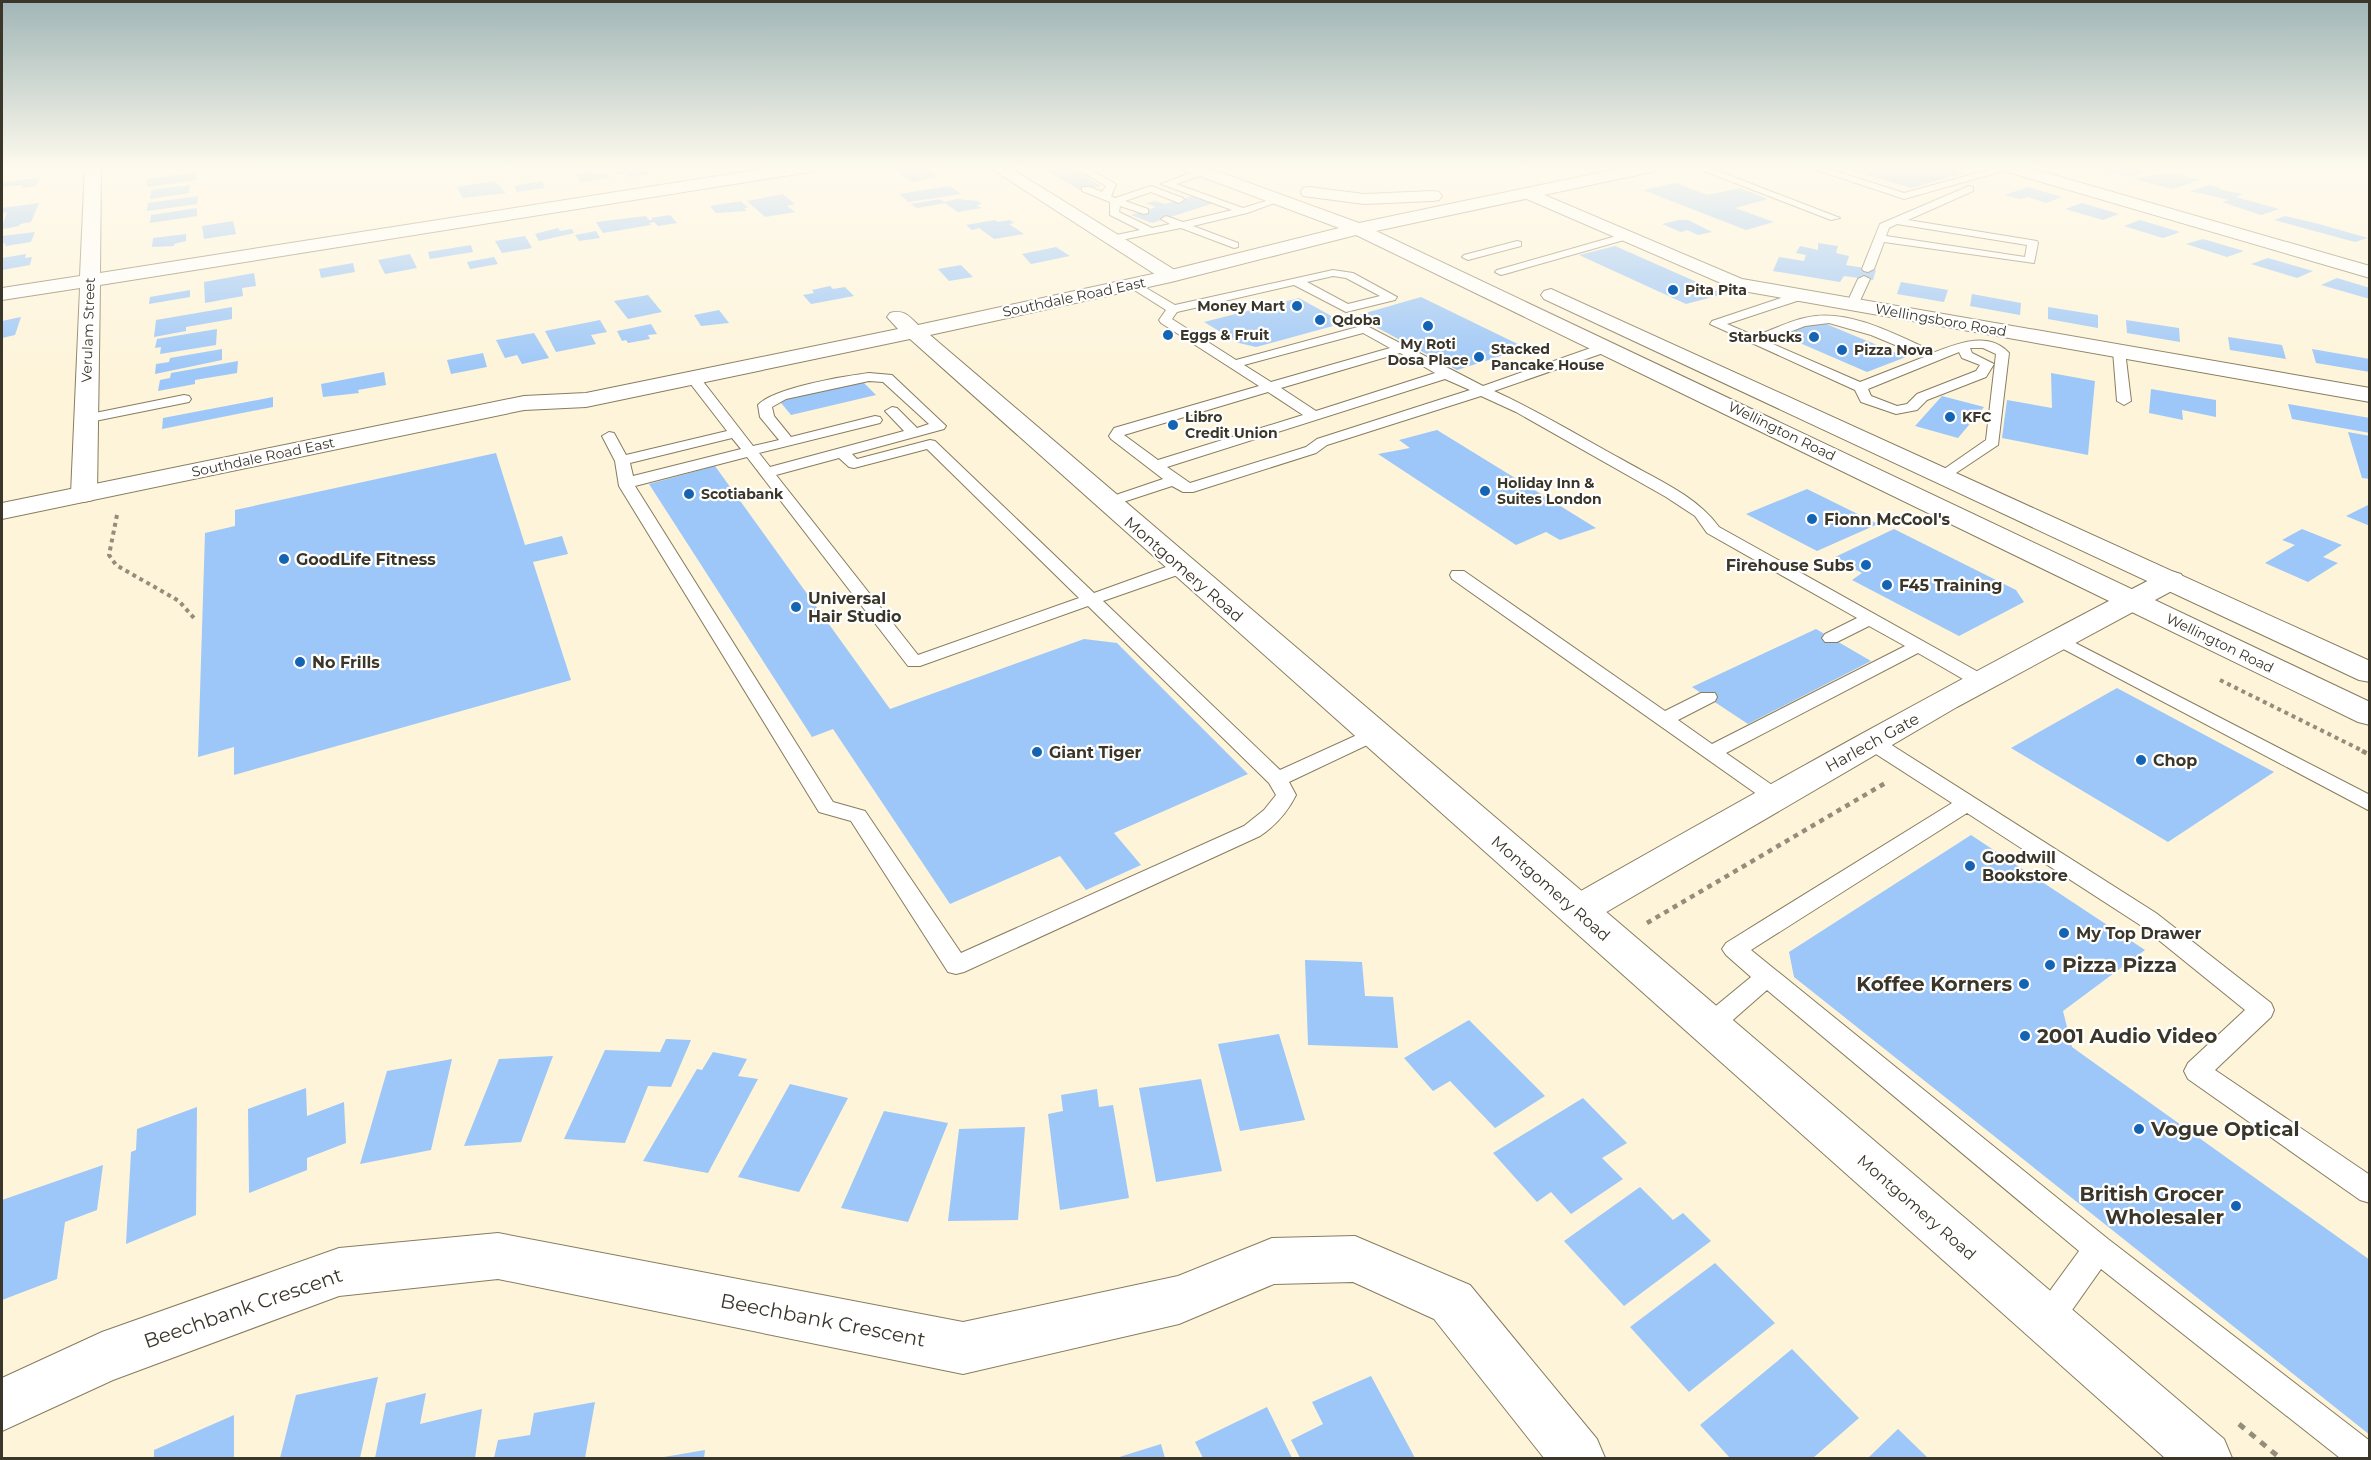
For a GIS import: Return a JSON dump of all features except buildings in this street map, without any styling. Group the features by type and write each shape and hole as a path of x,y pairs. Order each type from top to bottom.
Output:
{"street":[{"name":"Verulam Street","path":"84,494 91,234"},
{"path":"2,294 382,234"},
{"path":"1103,234 1171,276"},
{"name":"Southdale Road East","path":"2,511 524,404 586,400 1171,276 1240,251 1268,234"},
{"name":"Southdale Road East","path":"524,404 580,383 1153,264 1240,251 1317,234"},
{"name":"Wellington Road","path":"1388,234 1426,262 1607,346 2370,715"},
{"name":"Wellington Road","path":"1405,234 1468,257 1501,272 2370,673"},
{"name":"Wellingsboro Road","path":"1623,234 1737,284 2370,395"},
{"path":"2238,234 2370,272"},
{"path":"1240,251 1356,250 1426,262"},
{"name":"Montgomery Road","path":"897,317 2205,1458"},
{"path":"1906,490 1942,476"},
{"name":"Harlech Gate","path":"1577,911 1872,742 2058,639 2171,580"},
{"name":"Beechbank Crescent","path":"2,1405 102,1358 339,1272 498,1256 963,1348 1179,1300 1272,1261 1355,1259 1452,1302 1578,1458"}],"lane":[{"path":"1111,239 1135,234"},
{"path":"1202,234 1240,251"},
{"path":"1852,305 1881,234"},
{"path":"1879,238 2030,261 2033,243 1978,234"},
{"path":"1501,272 1627,236"},
{"path":"1468,257 1517,244"},
{"path":"1296,282 1346,308 1391,297 1349,275 1333,273 1173,309 1165,320 1313,415"},
{"path":"1132,284 1173,309"},
{"path":"1799,296 1716,324 1860,387 1866,399 1896,410 1912,407 1922,397 1981,374 1987,364 1967,355 1962,346"},
{"path":"1755,341 1815,320 1827,319 1848,323 1935,357"},
{"path":"1234,364 1365,329 1446,374 1485,390 1521,409 1671,494 1701,513 1713,530 1982,681"},
{"path":"1860,387 1962,346 1978,342 1992,345 2003,352 1993,442 1942,476"},
{"path":"1401,349 1119,431 1116,436 1188,489 1311,450 1322,442 1485,390 1607,346"},
{"path":"2119,351 2124,401"},
{"path":"1155,466 1446,374"},
{"path":"766,473 939,426 887,378 869,376 770,400 765,405 767,417 788,442"},
{"path":"693,378 914,662 1183,567"},
{"path":"85,419 184,399"},
{"path":"892,411 914,433"},
{"path":"627,482 875,420"},
{"path":"622,461 734,433"},
{"path":"609,436 622,461 627,482 826,807 858,816 956,965 1252,831 1281,807 1286,795 1277,779 930,444 854,464 842,452"},
{"path":"1109,502 1174,480"},
{"path":"1458,575 1775,797"},
{"path":"1831,638 1869,619"},
{"path":"2058,639 2370,804"},
{"path":"1712,752 1917,646"},
{"path":"1664,719 1708,698"},
{"path":"1277,779 1375,734"},
{"path":"1872,742 2148,919 2262,1010 2197,1071 2370,1191"},
{"path":"1968,804 1734,949 2098,1249 2365,1458"},
{"path":"1709,1026 1768,976"},
{"path":"2047,1320 2098,1249"}],"path":[{"path":"118,512 109,555 116,565 180,601 195,618"},
{"path":"2212,676 2370,755"},
{"path":"1654,932 1645,924 1891,780"}],"place":[{"name":"Pita Pita","path":"1673,290"},
{"name":"Money Mart","path":"1297,306"},
{"name":"Qdoba","path":"1320,320"},
{"name":"My Roti Dosa Place","path":"1428,326"},
{"name":"Eggs & Fruit","path":"1168,335"},
{"name":"Starbucks","path":"1814,337"},
{"name":"Pizza Nova","path":"1842,350"},
{"name":"Stacked Pancake House","path":"1479,357"},
{"name":"KFC","path":"1950,417"},
{"name":"Libro Credit Union","path":"1173,425"},
{"name":"Holiday Inn & Suites London","path":"1485,491"},
{"name":"Scotiabank","path":"689,494"},
{"name":"Fionn McCool's","path":"1812,519"},
{"name":"GoodLife Fitness","path":"284,559"},
{"name":"Firehouse Subs","path":"1866,565"},
{"name":"F45 Training","path":"1887,585"},
{"name":"Universal Hair Studio","path":"796,607"},
{"name":"No Frills","path":"300,662"},
{"name":"Giant Tiger","path":"1037,752"},
{"name":"Chop","path":"2141,760"},
{"name":"Goodwill Bookstore","path":"1970,866"},
{"name":"My Top Drawer","path":"2064,933"},
{"name":"Pizza Pizza","path":"2050,965"},
{"name":"Koffee Korners","path":"2024,984"},
{"name":"2001 Audio Video","path":"2025,1036"},
{"name":"Vogue Optical","path":"2139,1129"},
{"name":"British Grocer Wholesaler","path":"2236,1206"}]}
